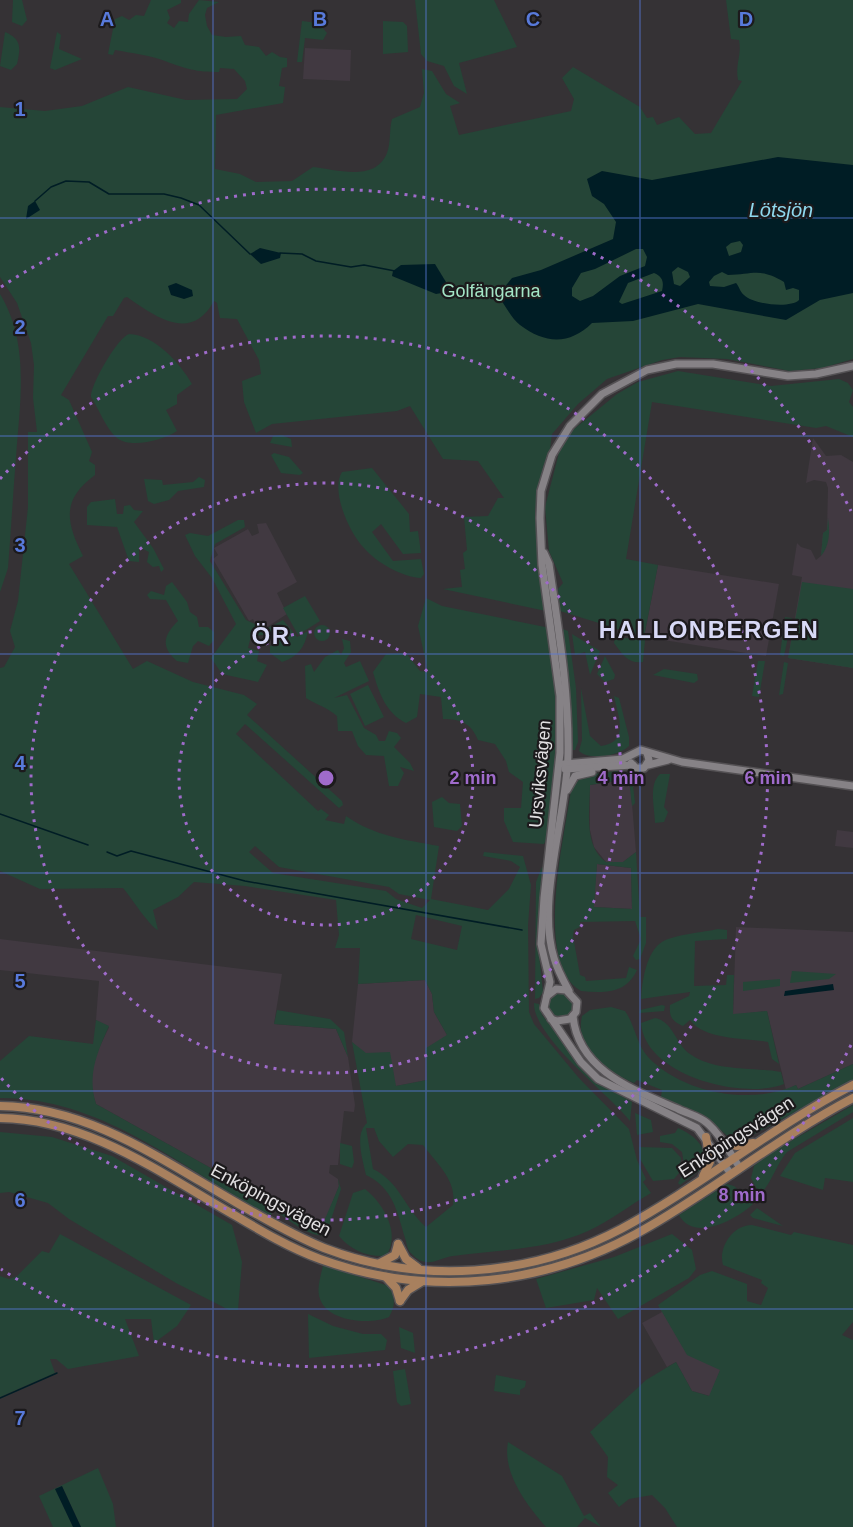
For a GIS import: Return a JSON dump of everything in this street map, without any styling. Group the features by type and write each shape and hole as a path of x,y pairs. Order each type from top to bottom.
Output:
{"main road":[{"name":"Enköpingsvägen","path":"0,1106 60,1114 100,1127 294,1234 325,1248 379,1263 421,1269 489,1269 559,1255 622,1228 759,1141 853,1085"},
{"name":"Enköpingsvägen","path":"0,1118 42,1122 96,1138 283,1243 319,1259 386,1277 421,1282 498,1280 566,1265 627,1239 853,1098"},
{"path":"703,1177 710,1162 706,1137"},
{"path":"724,1143 743,1145 759,1141"},
{"path":"379,1263 395,1255 398,1244 406,1259 421,1269"},
{"path":"386,1277 396,1288 400,1302 408,1290 421,1282"}],"street":[{"name":"Ursviksvägen","path":"569,991 554,958 549,918 561,819 564,766 560,696 542,565 544,553 540,518 541,491 552,455 570,426 585,409 602,394 647,370 676,364 713,364 788,376 816,374 853,366"},
{"path":"564,766 623,759 640,750 671,760 777,777 853,786"},
{"path":"647,753 648,765"},
{"path":"632,754 633,765"},
{"path":"564,766 599,768 633,765 640,769 671,760"},
{"name":"Ursviksvägen","path":"547,996 550,982 541,944 549,840 564,766"},
{"path":"561,819 570,781 575,776 599,768"},
{"path":"731,1174 706,1137 690,1123 618,1091 598,1079 581,1062 544,1008 547,996 556,989 569,991 577,1002 573,1016 575,1033 583,1050 608,1075 700,1119 724,1143 740,1168"},
{"path":"551,1019 564,1021 573,1016"}],"shaded area":[{"path":"305,48 351,50 350,81 303,79"},
{"path":"813,438 826,456 841,455 853,462 853,668 788,658 802,577 792,575 797,543 811,550 816,560 821,556 823,533 827,530 828,488 826,482 814,480 806,483"},
{"path":"266,523 297,582 277,593 287,614 267,627 263,621 256,625 253,619 249,621 213,559 218,555 214,548 248,529 252,536 259,533 257,524"},
{"path":"658,565 779,584 766,656 644,637"},
{"path":"630,779 636,852 623,862 606,862 594,847 590,830 590,785"},
{"path":"837,830 853,832 853,848 835,846"},
{"path":"597,864 631,868 632,909 593,907"},
{"path":"736,927 853,932 853,1064 798,1089 796,1085 786,1090 767,1011 733,1015"},
{"path":"0,939 282,974 274,1024 336,1029 348,1057 354,1112 344,1111 338,1165 330,1165 329,1173 338,1179 339,1186 323,1226 288,1211 96,1104 91,1087 94,1059 109,1027 96,1020 99,981 0,970"},
{"path":"425,980 432,994 434,1012 447,1035 427,1080 396,1086 352,1042 358,984"},
{"path":"658,1305 727,1353 710,1396 692,1391 676,1362 667,1367 642,1323 662,1312"}],"green space":[{"path":"13,0 22,0 27,20 22,26 12,22"},
{"name":"Golfängarna","path":"151,0 181,0 181,3 167,10 170,18 167,23 174,28 179,21 188,22 189,14 199,0 219,2 207,8 205,15 212,35 241,36 245,45 259,47 266,56 272,52 287,58 287,67 282,68 279,86 285,87 283,103 216,115 215,169 240,174 256,182 292,181 313,167 354,172 373,168 387,153 392,119 420,107 424,93 422,69 432,71 446,94 460,103 450,106 459,135 571,111 574,99 562,78 573,67 640,107 647,118 653,117 657,125 679,117 695,134 711,133 742,81 738,80 737,74 739,40 731,39 726,0 853,0 853,359 822,368 790,371 727,359 680,357 662,360 607,379 578,404 552,434 550,449 543,467 535,511 546,611 443,589 462,587 460,570 465,569 463,553 467,550 464,517 488,516 498,498 504,498 478,461 443,459 410,406 397,411 272,424 256,433 244,402 242,381 261,374 259,360 237,319 220,318 217,303 214,301 205,314 195,321 184,323 161,318 127,297 124,298 113,316 108,316 61,395 69,400 92,452 89,461 95,465 95,475 76,493 72,503 70,522 83,556 69,564 133,669 147,661 193,682 244,695 257,704 247,715 342,801 343,805 339,808 245,724 236,734 318,811 321,809 329,815 325,820 344,824 346,816 379,833 439,846 431,899 488,910 509,889 520,867 511,861 483,856 484,852 523,856 531,885 528,925 529,1012 534,1024 578,1077 629,1129 637,1160 646,1179 643,1182 651,1193 604,1223 572,1237 539,1246 453,1256 432,1262 417,1259 409,1251 393,1201 375,1180 366,1175 360,1141 363,1128 367,1123 352,1042 366,1053 390,1052 396,1086 427,1080 426,1048 447,1035 434,1012 432,994 425,980 358,984 360,948 335,948 339,935 336,900 245,886 194,882 178,897 153,910 158,930 123,888 40,889 0,871 0,668 4,667 15,647 10,631 18,601 28,507 28,432 37,432 31,343 17,303 0,277 0,107 45,111 82,106 128,87 186,100 237,99 247,89 245,81 234,69 220,68 219,72 204,71 185,68 140,54 115,50 113,55 108,54 115,19 122,16 129,20 136,15 144,16","holes":["255,846 279,867 389,887 399,894 430,900 422,908 396,899 386,891 273,873 249,852","416,915 462,926 457,950 411,939","366,1128 374,1128 379,1141 393,1157 408,1144 423,1145 449,1180 453,1205 426,1227 390,1181 373,1169"]},
{"path":"415,0 494,0 517,47 459,63 467,94 454,86 444,66 427,61 421,54"},
{"path":"302,21 318,23 327,33 323,40 305,38 302,62 297,62"},
{"path":"383,21 403,22 407,26 408,52 383,54"},
{"path":"5,32 17,41 19,48 17,64 11,70 0,66"},
{"path":"57,32 61,35 59,49 82,59 55,70 50,68"},
{"path":"0,294 16,332 21,394 8,568 0,592"},
{"path":"129,334 148,339 166,352 181,367 192,384 177,395 177,404 166,410 177,431 147,442 130,443 117,438 91,397 105,363 118,344"},
{"path":"678,371 771,386 839,379 848,383 853,390 849,402 853,407 853,437 826,426 816,428 652,402 626,559 658,565 644,637 560,611 558,589 563,583 549,551 545,507 561,445 574,429 617,394 638,382"},
{"path":"282,435 291,439 292,447 270,443 273,436"},
{"path":"274,453 289,457 303,473 300,475 281,473 271,455"},
{"path":"372,468 409,514 410,532 418,531 421,553 403,554 381,524 372,532 393,561 421,559 424,574 421,578 398,572 369,554 353,533 343,512 338,490 342,472"},
{"path":"199,477 205,480 204,487 178,491 169,500 154,504 148,501 144,479 162,480 163,485 193,482"},
{"path":"115,499 117,514 123,514 124,506 130,505 134,510 143,511 134,522 153,548 164,569 161,572 159,566 153,567 147,562 149,552 139,547 139,562 129,561 117,527 87,525 87,507 91,502"},
{"path":"828,518 829,538 821,556 823,533 827,530"},
{"path":"238,520 244,520 245,527 215,544 210,561 246,620 266,629 283,620 297,637 308,631 300,651 282,662 270,653 270,646 278,643 275,634 251,636 248,648 259,651 257,661 267,665 258,682 222,674 211,658 236,624 212,578 195,556 185,535 190,533 208,536"},
{"path":"172,582 187,602 190,612 197,617 199,627 208,627 214,632 214,640 209,646 198,641 193,646 188,663 177,661 166,645 167,636 178,621 166,600 150,599 147,595 151,591 164,595 166,586"},
{"path":"802,582 853,589 853,668 788,658"},
{"path":"305,596 320,621 298,635 283,608"},
{"path":"426,598 442,606 550,628 555,696 556,763 550,823 544,844 513,842 504,821 504,808 521,808 523,782 509,772 506,761 495,744 478,740 465,723 443,719 441,697 420,694 417,717 406,723 393,714 381,695 373,672 386,654 406,653 420,671 428,672 418,626"},
{"path":"785,617 792,618 784,656 780,655"},
{"path":"322,625 328,627 330,633 328,639 322,641 316,639 314,633 316,627"},
{"path":"560,628 568,631 576,688 578,742 575,750 572,750"},
{"path":"572,634 600,651 590,675 585,652 575,655"},
{"path":"615,637 645,640 643,662 633,662 626,658 614,643"},
{"path":"342,639 350,641 351,652 344,663 346,667 360,661 369,681 334,698 347,695 364,728 376,735 379,741 385,741 389,731 397,733 401,738 394,747 410,763 414,771 400,767 404,773 398,786 389,786 384,756 366,755 358,746 352,731 338,731 337,716 306,698 305,666 311,664 314,672 325,657 338,650 341,655 344,648"},
{"path":"605,656 615,675 614,679 605,682 597,674"},
{"path":"758,661 765,661 759,697 752,696"},
{"path":"784,662 788,663 783,694 779,695"},
{"path":"664,669 697,674 698,680 694,683 653,675"},
{"path":"368,685 384,717 365,726 350,694"},
{"path":"581,688 590,736 601,746 610,744 619,734 620,727 614,696 619,698 629,737 629,746 612,755 604,756 590,756 579,751 582,740"},
{"path":"616,771 632,777 635,803 632,806 629,779 590,785 589,826 594,847 606,862 623,862 636,852 640,917 646,917 646,943 640,959 636,960 633,956 641,939 635,921 580,922 580,927 574,930 573,936 580,975 585,977 586,981 626,978 629,967 637,970 627,984 621,988 606,992 581,991 567,976 558,954 555,927 559,866 571,790 584,777","holes":["597,864 631,868 632,909 594,907"]},
{"path":"660,774 670,774 664,807 668,812 664,822 655,823 653,790"},
{"path":"442,797 449,803 460,804 462,826 457,831 434,827 432,802"},
{"path":"542,867 544,870 539,955 543,992 539,998 535,999 536,882"},
{"path":"718,929 727,930 727,939 695,941 694,986 726,985 727,975 734,975 733,1014 767,1011 779,1064 772,1059 768,1042 715,1035 696,1027 690,1020 683,1026 676,1022 671,1016 670,1005 689,996 690,992 641,999 646,968 652,953 662,942 673,937"},
{"path":"792,971 836,974 829,979 790,983"},
{"path":"780,979 780,986 743,991 743,982"},
{"path":"561,993 570,996 573,1005 570,1014 561,1017 552,1014 549,1005 552,996"},
{"path":"534,1003 539,1004 542,1015 595,1081 632,1102 630,1121 558,1048 537,1017"},
{"path":"665,1006 664,1011 639,1013 640,1010"},
{"path":"611,1007 625,1011 648,1057 679,1080 698,1087 738,1095 759,1095 796,1085 798,1089 853,1064 853,1081 747,1138 733,1141 705,1116 661,1097 662,1090 637,1080 634,1083 595,1058 583,1039 582,1016 590,1010"},
{"path":"277,1010 330,1019 344,1032 348,1057 336,1029 274,1024"},
{"path":"655,1018 666,1024 685,1050 700,1060 723,1066 781,1072 784,1084 745,1089 722,1086 677,1070 659,1057 647,1041 641,1023"},
{"path":"96,1020 109,1026 97,1055 93,1074 93,1093 96,1104 288,1211 322,1226 339,1186 338,1179 341,1189 326,1235 306,1231 274,1210 270,1216 141,1139 108,1123 73,1110 37,1101 0,1098 0,1061 29,1036 93,1044"},
{"path":"853,1105 853,1112 787,1152 760,1195 751,1178 754,1166 767,1155"},
{"path":"635,1113 651,1120 653,1132 637,1135"},
{"path":"853,1118 853,1182 825,1178 823,1190 780,1176 795,1153"},
{"path":"678,1128 695,1138 702,1148 705,1160 704,1167 680,1185 678,1183 685,1171 682,1152 672,1144 660,1142 660,1136 675,1133"},
{"path":"0,1132 52,1137 112,1156 232,1225 242,1262 238,1310 229,1310 176,1283 69,1219 48,1203 9,1192 0,1193"},
{"path":"340,1143 352,1146 354,1162 352,1168 340,1164"},
{"path":"639,1147 672,1148 681,1158 679,1173 674,1179 653,1181 640,1159"},
{"path":"727,1184 734,1186 753,1204 727,1221 705,1228 686,1223 679,1215"},
{"path":"365,1189 384,1211 391,1229 392,1238 386,1256 360,1252 339,1236 353,1193"},
{"path":"757,1208 783,1226 753,1218 750,1215"},
{"path":"752,1225 791,1235 794,1232 853,1245 853,1322 842,1335 853,1340 853,1527 677,1527 665,1508 652,1495 629,1499 619,1507 608,1493 618,1485 607,1477 608,1457 590,1432 646,1380 676,1362 692,1391 709,1396 720,1370 687,1355 658,1305 700,1275 712,1271 747,1284 747,1301 761,1305 768,1288 761,1283 762,1280 723,1265 722,1258 728,1238 739,1229"},
{"path":"60,1234 191,1305 177,1326 154,1343 151,1319 125,1319 139,1356 68,1369 56,1359 50,1359 55,1373 0,1397 0,1276 9,1279 17,1276 42,1251 49,1253"},
{"path":"672,1234 692,1250 696,1269 689,1278 618,1319 597,1288 594,1300 546,1308 536,1279 614,1257"},
{"path":"323,1265 389,1286 394,1302 389,1317 361,1321 350,1320 331,1313 324,1307 318,1291"},
{"path":"308,1314 333,1326 363,1334 381,1334 387,1340 385,1350 309,1358"},
{"path":"399,1327 413,1333 415,1353 401,1348"},
{"path":"405,1369 411,1404 401,1406 397,1402 393,1371"},
{"path":"496,1375 526,1381 525,1387 520,1390 520,1395 494,1391"},
{"path":"508,1442 562,1476 584,1516 590,1513 601,1527 585,1518 577,1527 546,1527 524,1499 512,1477 507,1454"},
{"path":"98,1468 113,1504 116,1527 81,1527 62,1486 56,1490 73,1527 53,1527 39,1496"}],"water":[{"name":"Lötsjön","path":"778,157 853,165 853,293 820,300 786,320 698,304 633,321 592,323 575,335 557,339 539,336 517,322 498,295 512,278 541,270 613,239 616,222 604,204 592,196 587,179 602,171 652,180","holes":["740,241 743,245 741,252 729,256 726,247","636,249 643,249 647,257 645,266 620,276 593,296 580,301 572,296 572,288 581,273 595,269","678,267 688,272 690,277 680,286 674,284 672,272","722,272 728,275 762,273 784,282 786,290 793,288 799,290 799,300 780,305 763,303 748,298 736,283 724,287 710,286 709,282","654,273 662,280 662,291 622,304 619,302 628,283"]},
{"path":"35,201 40,210 26,219 28,206"},
{"path":"260,248 281,253 280,258 261,264 250,254"},
{"path":"435,264 449,287 447,292 436,294 392,276 393,271 401,265"},
{"path":"176,283 192,290 193,296 184,299 171,295 168,286"},
{"path":"833,984 834,990 784,996 785,991"},
{"path":"62,1486 81,1527 73,1527 55,1489"}],"waterway":[{"path":"35,201 51,187 66,181 89,182 109,194 164,194 181,198 199,205 250,254"},
{"path":"280,253 302,254 316,261 351,267 364,265 395,271"},
{"path":"448,287 498,295"},
{"path":"0,814 88,845"},
{"path":"107,852 117,856 131,851 245,881 522,930"},
{"path":"0,1398 57,1373"}],"district":[{"name":"HALLONBERGEN","path":"709,630"},
{"name":"ÖR","path":"271,636"}]}
